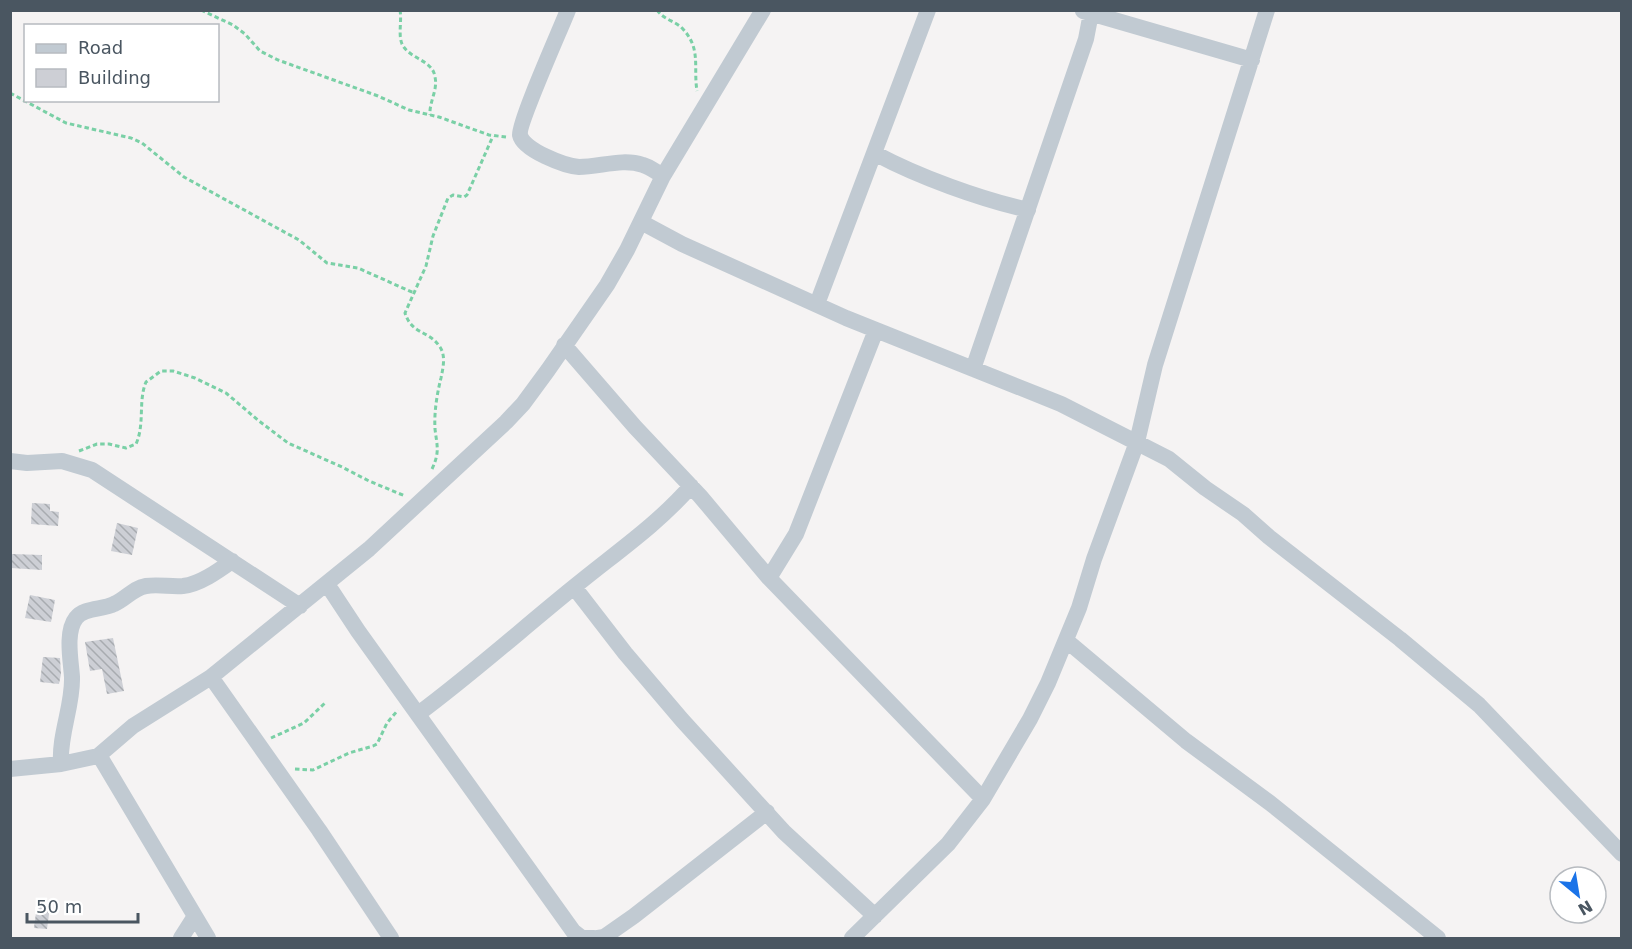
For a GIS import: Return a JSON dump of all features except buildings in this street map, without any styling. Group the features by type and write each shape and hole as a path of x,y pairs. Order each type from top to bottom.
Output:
{"street":[{"path":"568,10 526,113 520,136 528,145 562,164 576,167 633,163 645,165 663,176"},
{"path":"10,769 61,764 99,756 134,726 212,677 369,549 524,404 607,285 663,176 763,10"},
{"path":"817,304 876,154 928,10"},
{"path":"852,939 948,844 982,799 1030,719 1067,640 1137,442 1155,365 1267,10"},
{"path":"972,369 1086,39 1086,12 1252,60"},
{"path":"876,154 897,165 996,202 1028,210"},
{"path":"641,222 723,263 846,318 1061,404 1169,459 1205,488 1243,514 1479,705 1622,854"},
{"path":"769,578 796,534 876,330"},
{"path":"564,345 635,427 691,486 769,578 982,799"},
{"path":"10,461 65,462 92,470 300,606"},
{"path":"413,707 462,681 574,586 654,525 691,486"},
{"path":"61,764 61,743 72,686 70,638 77,616 113,605 135,589 145,586 189,585 232,561"},
{"path":"327,584 574,935 596,939 604,937 767,812"},
{"path":"574,586 625,653 682,720 784,832 875,916"},
{"path":"1067,640 1186,741 1279,811 1438,939"},
{"path":"212,677 391,939"},
{"path":"99,756 195,916 212,937"},
{"path":"181,939 195,916"}],"path":[{"path":"201,10 233,25 245,34 260,51 278,60 378,96 409,110 493,136 520,136"},
{"path":"400,10 403,45 429,66 434,73 436,82 429,107 430,115"},
{"path":"657,10 678,25 692,43 697,68 697,92 701,114"},
{"path":"10,93 24,100"},
{"path":"27,102 66,123 131,138 142,143 183,177 299,240 327,263 358,268 414,293"},
{"path":"65,462 90,446 109,444 126,448 136,444 146,382 161,372 174,371 226,393 259,422 288,443 369,481 423,499 439,446 435,428 436,402 443,370 443,355 442,349 434,339 414,329 405,313 426,266 433,236 448,198 453,195 464,197 467,195 493,136"},
{"path":"258,742 304,723 326,702"},
{"path":"278,772 288,769 313,770 349,753 373,746 381,739 394,713 413,707"}]}
